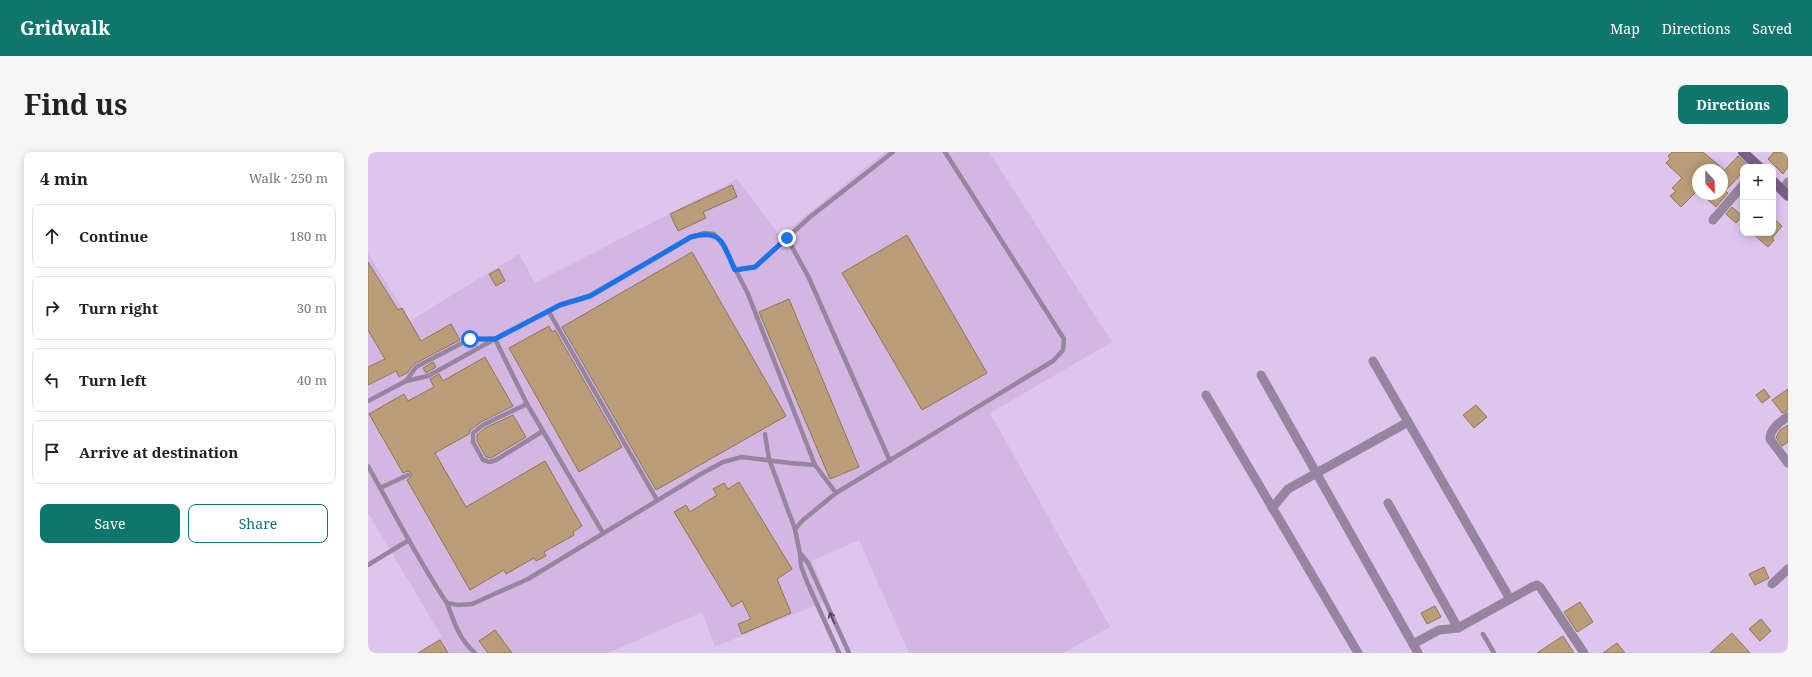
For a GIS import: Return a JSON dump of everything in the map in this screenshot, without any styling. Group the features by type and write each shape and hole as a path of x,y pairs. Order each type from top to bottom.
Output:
{"street":[{"path":"1743,152 1756,164"},
{"path":"1776,183 1786,189"},
{"path":"1713,220 1740,188"},
{"path":"1373,362 1510,599"},
{"path":"1261,375 1418,653"},
{"path":"1206,395 1358,653"},
{"path":"1788,416 1772,429 1770,439 1788,463"},
{"path":"1272,508 1288,488 1408,422"},
{"path":"1388,503 1458,628"},
{"path":"1772,584 1788,569"},
{"path":"1413,644 1438,630 1458,628 1537,585 1540,587 1584,653"}],"lane":[{"path":"735,270 755,267 810,217 893,152"},
{"path":"795,529 803,520 836,493 1053,361 1063,350 1064,340 945,152"},
{"path":"368,401 406,381 428,376 560,305 590,296 691,237 705,233 714,234 722,243 748,294 815,465 836,493"},
{"path":"787,238 808,276 890,461"},
{"path":"549,312 657,500"},
{"path":"406,381 416,367 470,339 495,339"},
{"path":"495,339 527,404 603,533"},
{"path":"527,404 482,425 473,433 473,442 483,460 490,462 496,460 543,431"},
{"path":"764,434 769,459 795,529 801,566 839,653"},
{"path":"447,603 458,605 472,604 528,579 657,500 723,462 742,457 815,465"},
{"path":"368,466 409,540 447,603 457,631 464,643 475,653"},
{"path":"380,488 408,475"},
{"path":"368,565 409,540"},
{"path":"800,554 808,563 849,653"},
{"path":"1483,634 1494,653"}],"shaded area":[{"path":"885,152 989,152 1112,342 990,413 1110,627 1063,653 909,653 859,540 812,561 828,600 715,647 702,612 608,653 424,653 421,650 442,637 368,513 368,253 410,321 519,254 535,283 737,179 780,236"}],"building":[{"path":"1672,152 1703,152 1717,164 1692,164 1692,196 1681,207 1670,196 1676,191 1672,188 1682,178 1666,163 1670,159 1668,156"},
{"path":"1774,152 1788,152 1788,167 1783,174 1776,167 1776,164 1773,164 1768,159"},
{"path":"1738,156 1747,164 1740,164 1740,175 1728,188 1728,167"},
{"path":"732,185 737,197 703,212 706,218 678,231 670,214"},
{"path":"1708,200 1722,200 1716,207"},
{"path":"1732,207 1740,214 1740,218 1736,223 1726,214"},
{"path":"1776,221 1782,226 1776,233"},
{"path":"907,235 987,373 922,410 842,273"},
{"path":"1755,236 1774,236 1772,238 1774,240 1768,247"},
{"path":"692,252 786,416 656,490 562,327"},
{"path":"368,262 398,310 402,308 421,341 451,324 460,340 414,364 407,373 399,377 396,371 368,385 368,367 385,359 368,330"},
{"path":"499,269 505,281 496,286 489,274"},
{"path":"789,299 859,467 830,479 759,312"},
{"path":"549,326 552,332 555,330 622,447 579,472 509,348"},
{"path":"485,357 513,406 481,422 470,430 469,434 435,453 466,507 545,461 582,526 573,532 574,535 544,552 546,556 536,561 534,558 506,574 504,570 470,590 407,480 411,477 411,473 408,471 403,473 369,414 404,394 408,401 434,387 430,379 439,374 443,381"},
{"path":"433,362 436,367 426,373 423,368"},
{"path":"1764,389 1770,397 1762,403 1756,395"},
{"path":"1788,389 1788,410 1782,413 1772,400"},
{"path":"1476,405 1487,417 1474,428 1463,415"},
{"path":"513,415 526,437 491,458 486,457 477,441 477,435 485,428"},
{"path":"1788,425 1788,442 1782,446 1776,437 1780,430"},
{"path":"739,482 792,569 777,579 791,613 742,634 738,624 751,619 742,601 732,607 674,512 686,505 690,512 717,495 713,489 724,483 728,489"},
{"path":"1764,567 1769,578 1755,585 1749,574"},
{"path":"1580,602 1593,622 1577,632 1564,612"},
{"path":"1435,606 1441,617 1427,624 1421,613"},
{"path":"1761,619 1771,631 1760,641 1749,629"},
{"path":"495,630 512,653 488,653 479,641"},
{"path":"1732,633 1750,653 1710,653"},
{"path":"1563,636 1574,653 1537,653"},
{"path":"440,640 448,653 418,653"},
{"path":"1617,643 1625,653 1603,653"}],"route":[{"path":"470,339 495,339 543,316 560,305 590,296 691,237 705,233 714,234 722,243 735,270 755,267 787,238"}]}
